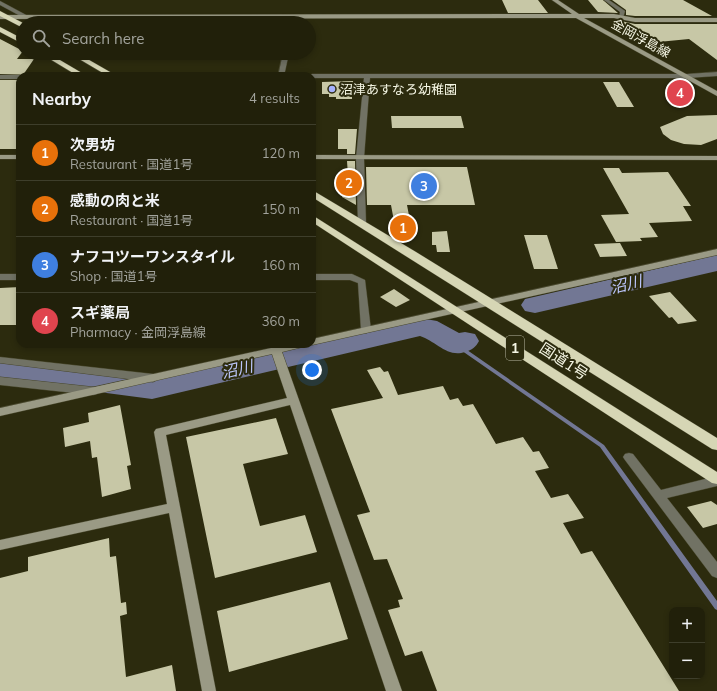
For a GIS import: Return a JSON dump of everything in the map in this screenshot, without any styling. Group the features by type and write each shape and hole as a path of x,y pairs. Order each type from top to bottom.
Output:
{"highway":[{"path":"2,15 16,22"},
{"path":"0,29 16,38"},
{"path":"55,60 76,72"},
{"path":"84,60 106,72"},
{"name":"国道1号","path":"316,195 717,445"},
{"name":"国道1号","path":"316,221 717,480"}],"street":[{"name":"金岡浮島線","path":"555,0 579,17 717,94"},
{"path":"606,0 623,12 621,17"},
{"path":"0,3 26,16"},
{"path":"2,15 292,16"},
{"path":"316,16 621,17 635,20 717,20"},
{"path":"283,72 285,60"},
{"path":"316,76 687,76 717,74"},
{"path":"362,223 360,158 367,76"},
{"path":"0,77 16,77"},
{"path":"0,157 16,157"},
{"path":"316,157 717,158"},
{"path":"316,341 717,252"},
{"path":"0,277 16,277"},
{"path":"316,277 352,277 362,282 366,330"},
{"path":"0,412 285,348"},
{"path":"276,350 394,691"},
{"path":"0,360 153,378"},
{"path":"0,381 96,390"},
{"path":"210,691 160,432 294,400"},
{"path":"629,457 717,572"},
{"path":"658,495 717,480"},
{"path":"0,545 174,507"}],"building":[{"path":"502,0 538,0 548,13 508,13"},
{"path":"588,0 603,0 618,13 598,12"},
{"path":"612,0 683,0 712,16 626,15 626,10"},
{"path":"616,20 635,24 717,24 717,60 689,39 648,43"},
{"path":"0,39 16,47 16,60 33,60 25,72 16,72 16,75 0,74"},
{"path":"0,80 16,80 16,149 0,149"},
{"path":"353,81 354,94 352,94 352,99 336,99 336,97 329,97 329,94 322,94 322,82"},
{"path":"603,82 619,82 634,107 617,107"},
{"path":"717,115 717,139 701,145 684,144 671,140 663,134 660,127 687,116"},
{"path":"391,116 461,116 464,128 392,128"},
{"path":"338,129 357,129 355,154 347,154 347,149 338,149"},
{"path":"347,161 355,161 356,205 342,197 341,176 348,176"},
{"path":"366,167 467,167 475,205 407,205 412,231 396,232 391,205 367,205"},
{"path":"603,168 619,168 622,173 668,172 691,206 683,206 692,221 649,223 658,237 640,238 642,241 616,242 601,215 629,214"},
{"path":"447,231 450,252 437,252 436,245 432,245 432,232"},
{"path":"524,235 547,235 558,269 534,269"},
{"path":"620,243 627,256 600,257 594,244"},
{"path":"16,287 16,325 0,325 0,288"},
{"path":"394,289 410,300 396,307 380,297"},
{"path":"670,292 697,321 678,324 672,317 669,318 649,296"},
{"path":"380,367 384,372 388,371 398,395 443,386 450,400 458,398 463,406 473,404 496,444 523,437 533,452 539,451 549,468 535,471 551,498 568,494 584,518 563,523 581,554 592,551 669,675 669,679 672,679 679,691 437,691 422,651 405,656 388,610 400,607 398,600 403,599 387,559 374,560 357,515 370,512 331,409 383,398 367,370"},
{"path":"120,405 131,465 127,466 131,489 102,497 97,457 92,458 90,441 65,447 63,428 89,422 88,413"},
{"path":"276,418 288,454 243,464 260,526 305,515 317,552 215,578 186,437"},
{"path":"711,501 717,505 717,524 703,528 687,507"},
{"path":"109,538 110,557 116,556 121,603 126,602 127,614 120,616 126,677 172,665 176,691 0,691 0,578 28,571 28,557"},
{"path":"330,582 348,639 229,672 217,611"}],"waterway":[{"name":"沼川","path":"535,305 717,263"},
{"name":"沼川","path":"0,369 152,388 420,327 427,327 457,345 465,341"},
{"path":"457,345 602,446 717,607"}],"place":[{"name":"沼津あすなろ幼稚園","path":"332,89"},
{"name":"スギ薬局","path":"680,93"},
{"name":"感動の肉と米","path":"349,183"},
{"name":"ナフコツーワンスタイル","path":"424,186"},
{"name":"次男坊","path":"403,228"}]}
